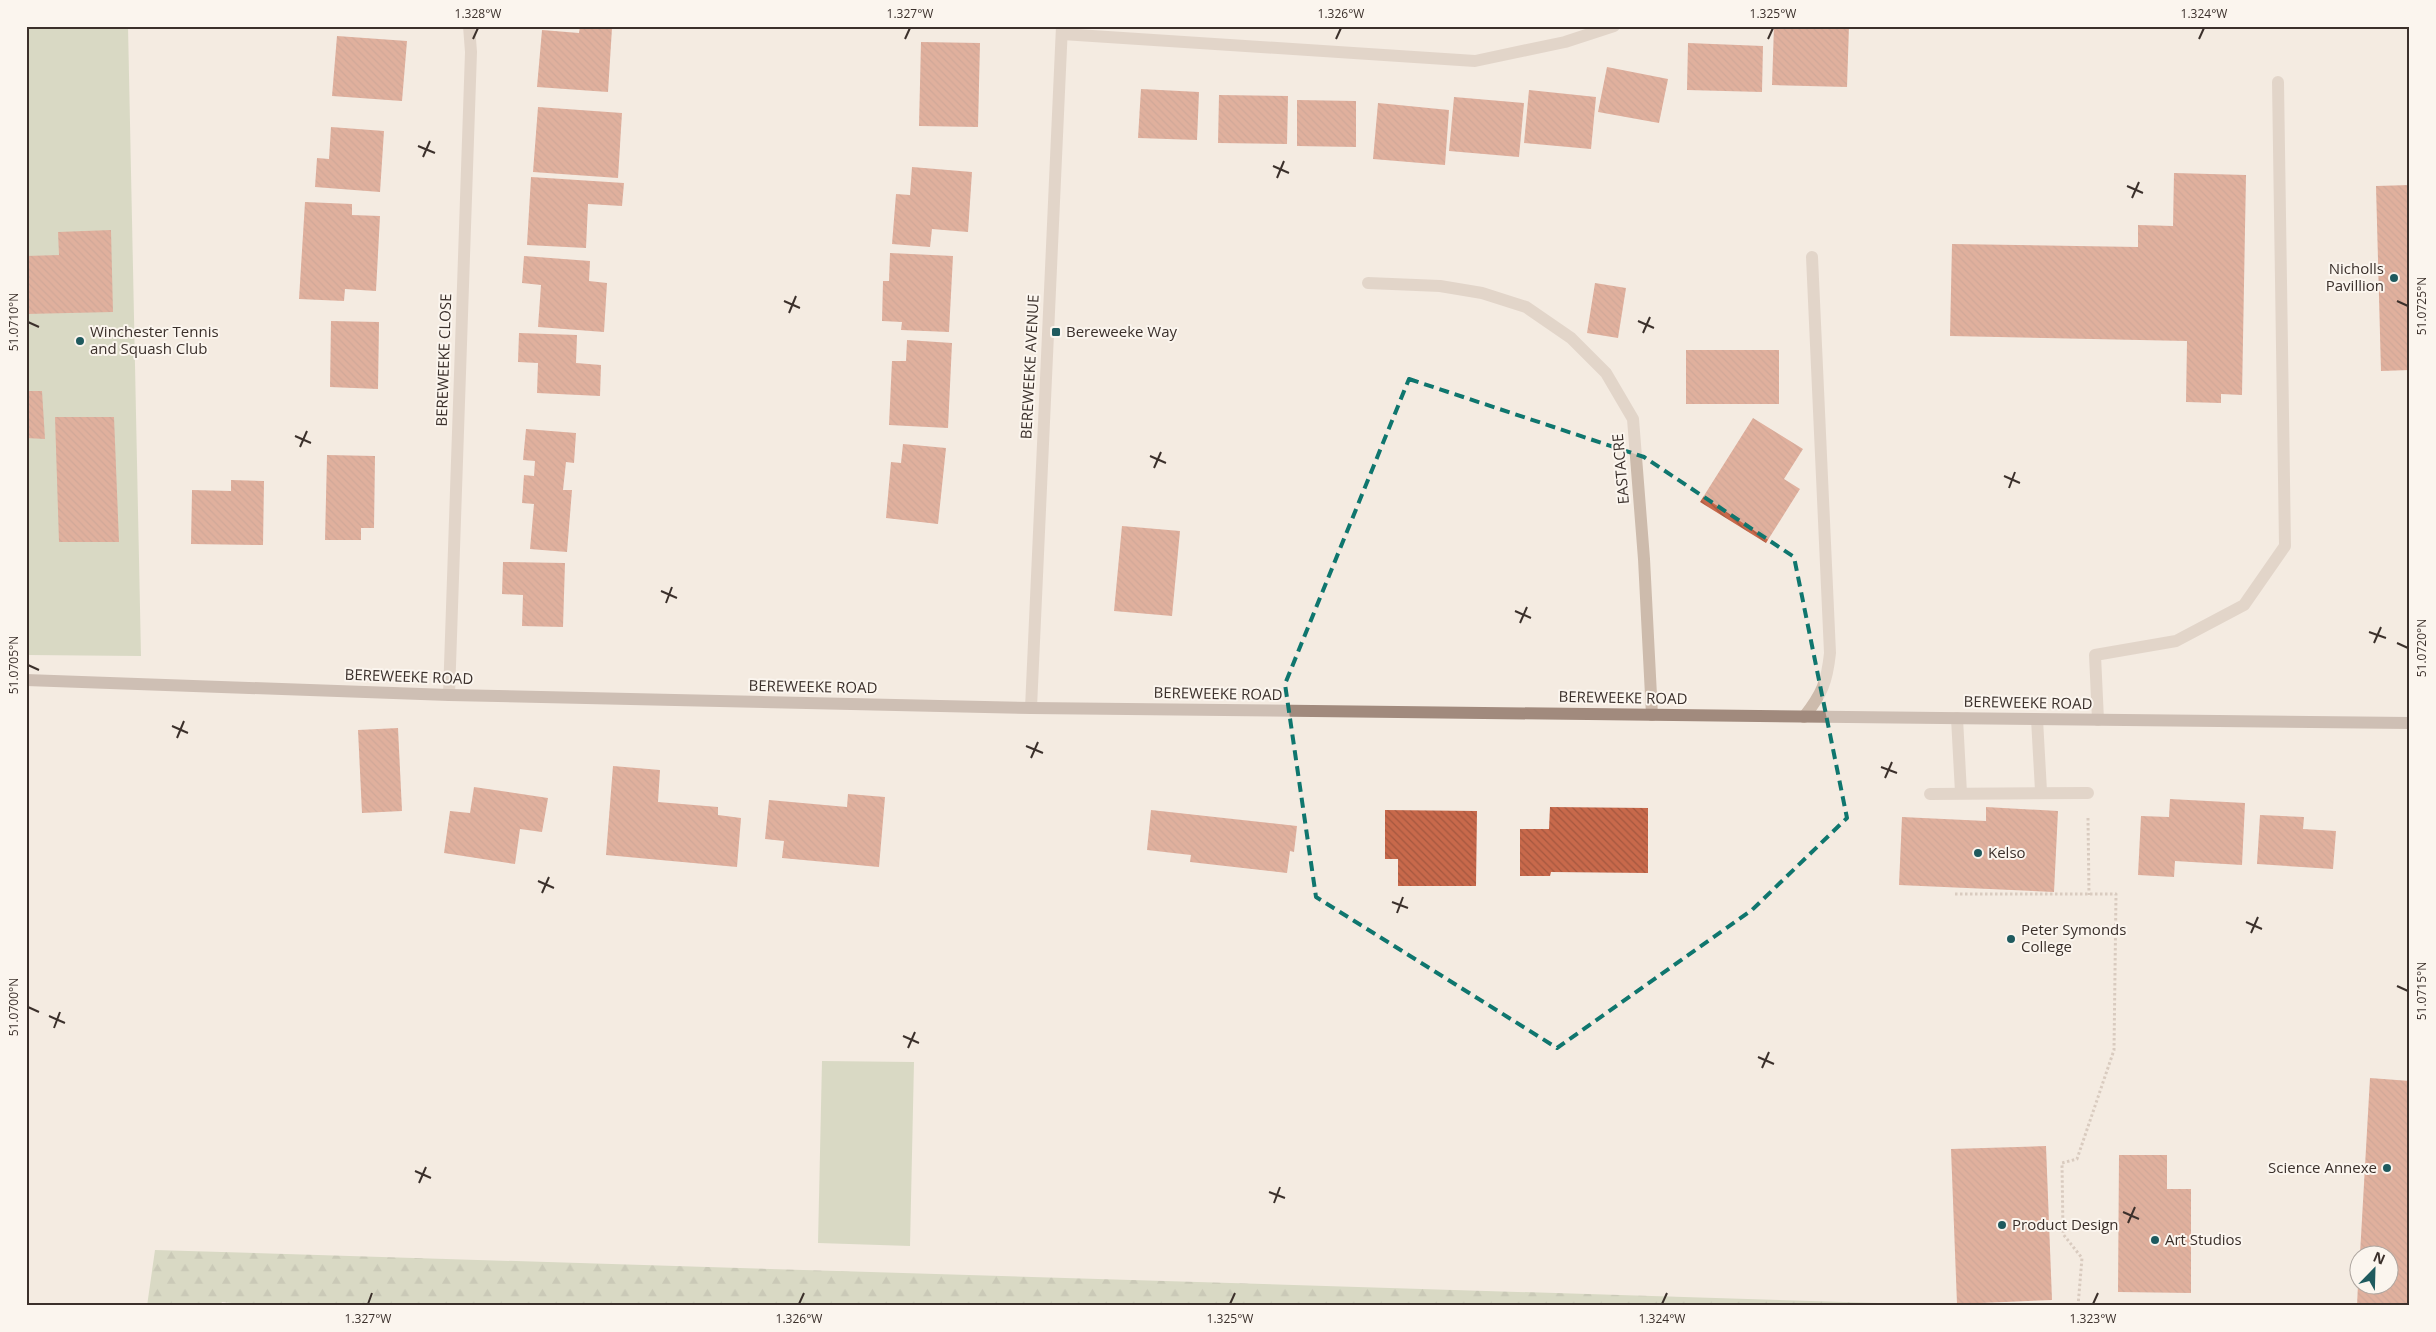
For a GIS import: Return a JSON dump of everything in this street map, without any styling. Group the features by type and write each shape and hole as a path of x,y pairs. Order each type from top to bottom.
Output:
{"main road":[{"name":"BEREWEEKE ROAD","path":"26,680 449,695 1030,708 2410,723"}],"street":[{"name":"BEREWEEKE CLOSE","path":"449,695 471,52 469,26"},
{"path":"1062,30 1475,62 1565,42 1614,26"},
{"name":"BEREWEEKE AVENUE","path":"1030,708 1062,30"},
{"path":"2098,720 2095,655 2176,640 2244,605 2285,546 2278,82"},
{"path":"1804,717 1818,699 1824,687 1830,654 1812,257"},
{"name":"EASTACRE","path":"1368,283 1440,286 1482,293 1526,307 1570,338 1606,373 1633,419 1644,559 1652,715"},
{"path":"1957,718 1961,793"},
{"path":"2037,719 2041,791"},
{"path":"1930,794 2041,791 2088,793"}],"path":[{"path":"2088,793 2089,895"},
{"path":"1955,894 2116,894 2114,1050 2077,1159 2062,1163 2063,1234 2082,1258 2078,1306"}],"highlighted area":[{"path":"1409,379 1644,457 1794,557 1847,818 1752,910 1557,1048 1316,897 1285,684"}],"green space":[{"name":"Winchester Tennis and Squash Club","path":"26,26 128,26 141,656 26,655"},
{"path":"822,1061 914,1062 910,1246 818,1243"},
{"path":"155,1250 1878,1303 1885,1306 262,1306 222,1302 220,1306 147,1306"}],"building":[{"path":"580,26 612,28 608,92 537,87 542,30 579,33"},
{"path":"1774,26 1849,26 1847,87 1772,85"},
{"path":"337,36 407,41 402,101 332,96"},
{"path":"921,42 980,43 978,127 919,126"},
{"path":"1688,43 1763,46 1762,92 1687,90"},
{"path":"1607,67 1668,79 1659,123 1598,112"},
{"path":"1141,89 1199,92 1197,140 1138,138"},
{"path":"1529,90 1596,97 1591,149 1524,143"},
{"path":"1219,95 1288,96 1287,144 1218,143"},
{"path":"1454,97 1524,103 1519,157 1449,151"},
{"path":"1297,100 1356,101 1356,147 1297,146"},
{"path":"1378,103 1449,110 1445,165 1373,159"},
{"path":"538,107 622,113 618,178 533,172"},
{"path":"331,127 384,131 380,192 315,187 317,158 329,159"},
{"path":"912,167 972,172 968,232 932,229 930,247 892,244 896,194 910,195"},
{"path":"2174,173 2246,175 2242,395 2221,394 2221,403 2186,402 2187,341 1950,336 1952,244 2138,247 2138,225 2173,226"},
{"path":"531,177 624,183 622,206 588,204 586,248 527,245"},
{"name":"Nicholls Pavillion","path":"2410,185 2410,370 2381,371 2376,186"},
{"path":"305,202 352,204 352,215 380,216 376,291 345,289 344,301 299,299"},
{"path":"111,230 113,312 26,314 26,256 59,255 58,232"},
{"path":"890,253 953,256 949,332 901,330 902,322 882,321 883,281 889,281"},
{"path":"524,256 590,261 589,281 607,283 604,332 538,327 541,285 522,283"},
{"path":"1595,283 1626,288 1618,338 1587,333"},
{"path":"331,321 379,322 378,389 330,387"},
{"path":"519,333 577,335 576,363 601,365 600,396 537,393 538,363 518,362"},
{"path":"907,340 952,343 948,428 889,425 892,361 906,361"},
{"path":"1686,350 1779,350 1779,404 1686,404"},
{"path":"26,391 42,391 45,439 26,438"},
{"path":"55,417 114,417 119,542 59,542"},
{"path":"1753,418 1803,449 1784,479 1800,489 1766,543 1700,502"},
{"path":"526,429 576,433 574,463 566,462 563,490 572,490 567,552 530,549 534,504 522,503 524,475 534,476 535,461 523,460"},
{"path":"903,444 946,448 938,524 886,518 891,462 901,463"},
{"path":"327,455 375,456 374,528 361,528 361,540 325,540"},
{"path":"231,480 264,481 263,545 191,544 192,490 231,491"},
{"path":"1122,526 1180,531 1172,616 1114,611"},
{"path":"503,562 565,563 563,627 522,626 523,595 502,594"},
{"path":"398,728 402,811 362,813 358,730"},
{"path":"613,766 660,770 658,802 718,807 718,815 741,818 737,867 606,855"},
{"path":"474,787 548,798 542,832 520,829 515,864 444,853 450,811 470,813"},
{"path":"848,794 885,797 879,867 782,858 784,841 765,839 769,800 847,807"},
{"path":"2170,799 2245,803 2242,865 2175,861 2174,877 2138,875 2141,816 2169,817"},
{"path":"1550,807 1648,808 1648,873 1551,872 1550,876 1520,876 1520,829 1549,829"},
{"name":"Kelso","path":"1986,807 2058,811 2054,892 1899,885 1902,817 1986,821"},
{"path":"1151,810 1297,826 1294,852 1290,851 1287,873 1190,862 1191,855 1147,850"},
{"path":"1385,810 1477,811 1476,886 1398,886 1398,859 1385,859"},
{"path":"2260,815 2304,817 2303,829 2336,831 2333,869 2257,864"},
{"name":"Science Annexe","path":"2370,1078 2410,1081 2410,1300 2405,1306 2357,1306 2358,1294 2398,1294 2398,1244 2361,1244"},
{"name":"Product Design","path":"2046,1146 2052,1300 1957,1304 1951,1149"},
{"name":"Art Studios","path":"2119,1155 2167,1155 2167,1189 2191,1189 2191,1293 2118,1292"}],"place":[{"name":"Nicholls Pavillion","path":"2394,278"},
{"name":"Bereweeke Way","path":"1056,332"},
{"name":"Winchester Tennis and Squash Club","path":"80,341"},
{"name":"Kelso","path":"1978,853"},
{"name":"Peter Symonds College","path":"2011,939"},
{"name":"Science Annexe","path":"2387,1168"},
{"name":"Product Design","path":"2002,1225"},
{"name":"Art Studios","path":"2155,1240"}]}
